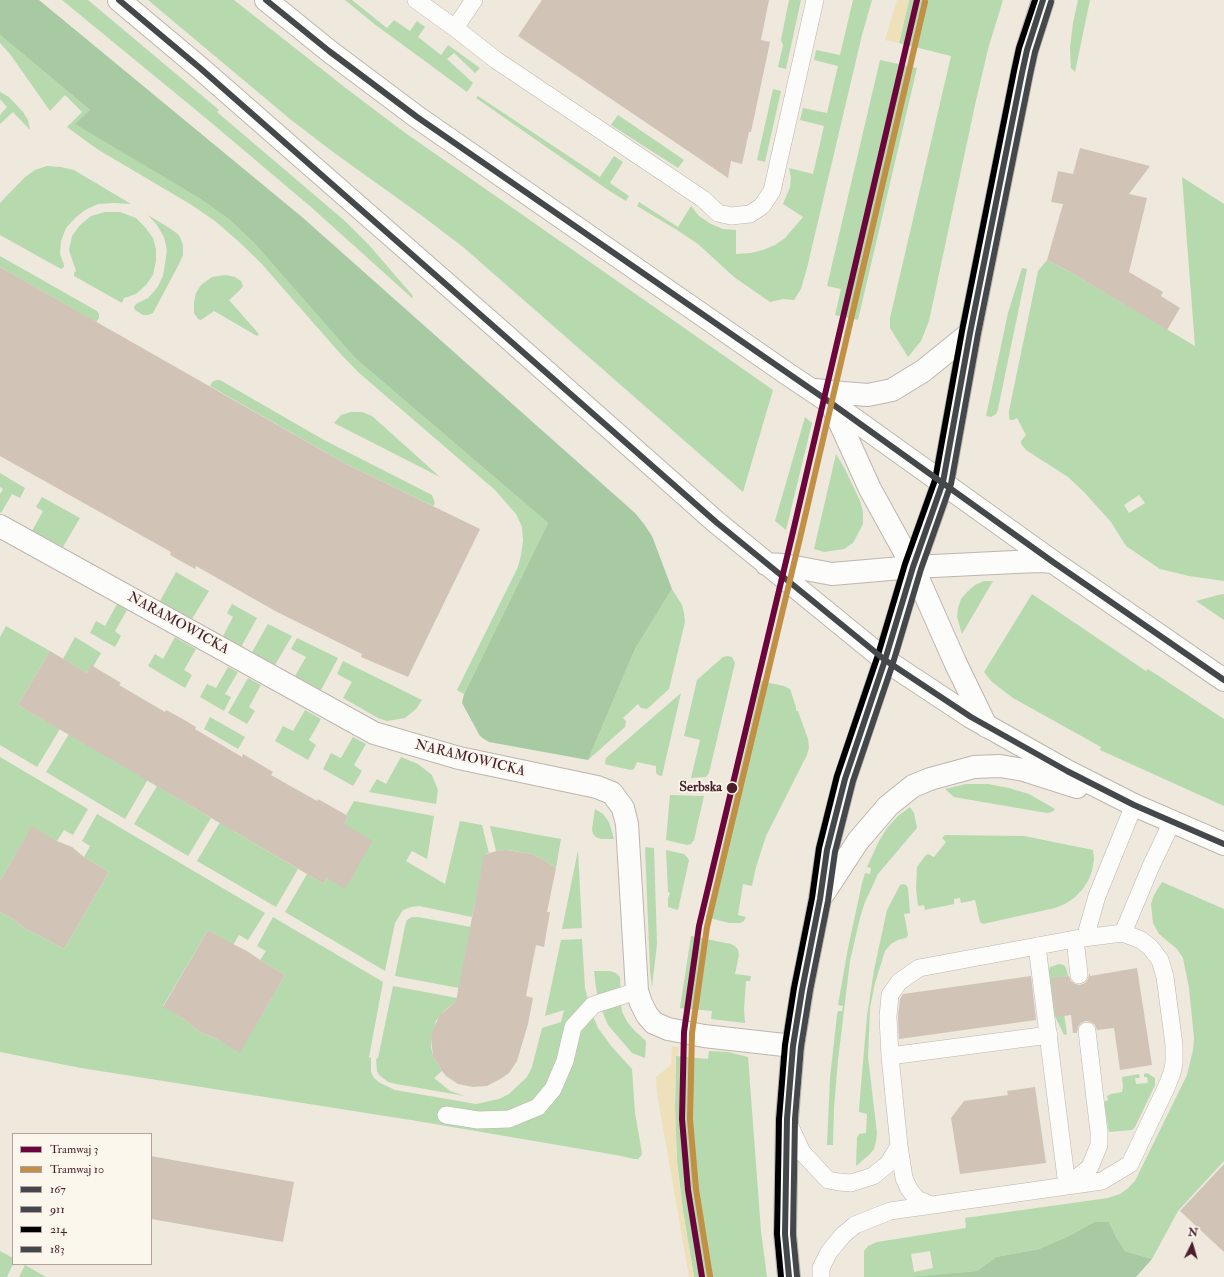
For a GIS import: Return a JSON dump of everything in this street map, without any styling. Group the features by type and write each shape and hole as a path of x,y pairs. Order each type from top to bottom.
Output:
{"street":[{"path":"118,0 200,68 492,323 716,522 884,660 986,726 1067,771 1134,805 1224,844"},
{"path":"266,0 329,51 417,117 831,403 1053,562 1224,680"},
{"path":"789,1277 785,1234 787,1120 793,1046 828,850 845,779 913,567 943,482 970,333 1022,73 1027,50 1043,0"},
{"path":"809,389 843,394 868,395 892,390 923,371 970,333"},
{"path":"831,403 870,489 913,567 955,662 986,726"},
{"name":"NARAMOWICKA","path":"0,526 374,733 459,758 597,787 612,793 623,808 627,824 637,991 647,1015 654,1023 668,1029 704,1036 793,1046"},
{"path":"766,564 784,565 832,574 913,567 1034,561 1053,562"},
{"path":"820,899 858,841 888,806 913,786 938,776 974,767 1000,766 1024,770 1134,805"}],"lane":[{"path":"416,0 496,60 703,199 718,213 731,216 750,214 762,206 772,191 816,0"},
{"path":"455,28 474,0"},
{"path":"1079,975 1080,938 1134,805"},
{"path":"1123,933 1151,866 1172,822"},
{"path":"821,1277 821,1268 829,1252 843,1235 855,1225 890,1211 1102,1181 1130,1164 1172,1073 1174,1063 1174,1045 1163,968 1160,960 1150,947 1141,940 1123,933 1080,938 919,968 899,982 890,996 888,1017 890,1056 899,1146 904,1178 909,1189 917,1199 931,1205"},
{"path":"1037,946 1067,1186"},
{"path":"446,1115 478,1120 509,1119 538,1108 553,1089 565,1061 573,1028 594,1005 637,991"},
{"path":"1067,1186 1090,1167 1099,1145 1100,1132 1087,1031"},
{"path":"890,1056 1049,1035"},
{"path":"787,1120 802,1152 828,1180 851,1183 873,1176 888,1164 899,1146"}],"green space":[{"path":"0,0 39,0 302,217 635,513 644,524 652,536 672,589 635,649 588,760 489,742 480,736 462,703 464,694 548,523 355,358 255,244 230,220 199,198 75,124 90,110 0,35"},
{"path":"62,0 88,0 219,110 217,112 345,221 369,245 413,296 412,298 311,207"},
{"path":"148,0 234,0 404,132 773,390 743,492 463,247 290,119"},
{"path":"345,0 352,0 387,28 394,20 410,31 417,21 425,27 418,37 441,55 448,45 480,68 475,73 454,53 447,59 473,83 467,92 373,23"},
{"path":"789,0 801,0 786,69 778,67 783,45 781,40"},
{"path":"853,0 872,0 862,35 807,268 801,289 794,300 783,299 770,302 734,277 698,244 637,206 639,202 678,227 691,206 699,216 711,224 723,229 736,230 736,254 751,253 763,250 775,245 785,238 803,217 783,204 790,187 791,178 789,168 813,174 824,126 800,120 803,108 827,113 838,66 814,60 816,50 840,55"},
{"path":"909,0 1003,0 988,49 975,105 929,321 921,341 908,357 890,328 890,318 951,56 899,43"},
{"path":"1078,0 1090,0 1075,72 1071,68 1070,48"},
{"path":"0,35 90,110 76,124 199,198 230,220 255,244 355,358 548,523 464,694 457,690 518,567 523,541 522,527 516,514 495,490 358,372 260,262 215,221 190,204 97,149 67,127 82,112 65,95 50,111 10,54 0,43"},
{"path":"880,60 917,68 858,320 835,315 841,289 827,286"},
{"path":"773,89 781,91 765,162 757,160"},
{"path":"0,92 9,97 23,112 28,120 30,130 13,112 0,124 0,115 7,107 0,99"},
{"path":"478,96 600,177 614,156 623,162 610,183 629,196 626,201 476,98"},
{"path":"618,115 684,160 678,168 611,125"},
{"path":"47,166 74,170 131,204 98,204 85,210 75,218 66,228 61,241 60,254 64,267 61,269 0,235 0,203 25,177 35,170"},
{"path":"1182,177 1224,204 1224,581 1189,576 1160,569 1126,546 1111,522 1084,492 1068,477 1026,450 1021,444 1021,441 1026,435 1017,418 1010,420 1009,418 1009,411 1038,271 1047,260 1072,273 1195,346","holes":["1139,495 1145,503 1129,513 1124,505"]},
{"path":"105,212 120,212 136,218 153,238 156,249 156,261 153,275 146,285 136,294 124,298 122,303 74,276 76,271 69,250 72,236 80,225 91,216"},
{"path":"148,215 179,235 183,245 183,255 153,313 143,315 135,310 134,307 136,304 148,298 157,288 163,276 167,250 164,237 157,225"},
{"path":"0,256 97,311 99,318 96,322 0,267"},
{"path":"1022,268 1027,269 998,409 996,414 991,417 986,416 1008,313"},
{"path":"226,275 235,277 241,281 243,286 229,300 259,334 257,336 214,311 201,320 198,319 194,313 196,293 201,285 212,277"},
{"path":"220,380 324,440 432,495 435,503 433,506 346,464 210,386 212,382"},
{"path":"351,412 362,412 372,416 440,477 334,423 341,415"},
{"path":"805,417 812,423 786,530 775,521"},
{"path":"836,454 860,501 863,512 863,524 853,543 844,549 824,552 814,549"},
{"path":"0,473 25,488 20,498 12,494 1,513 0,494 3,489 0,487"},
{"path":"42,497 80,518 63,547 32,531 43,511 36,507"},
{"path":"176,572 209,591 192,619 160,601"},
{"path":"984,581 993,581 962,634 957,617 961,599 975,585"},
{"path":"672,589 682,605 685,622 669,689 647,709 641,708 638,704 623,718 626,721 625,727 588,760 635,649"},
{"path":"1032,594 1146,671 1148,669 1224,719 1224,806 1100,750 1101,747 1013,698 992,682 984,672"},
{"path":"1224,594 1224,620 1196,601 1218,595"},
{"path":"117,604 127,610 115,631 121,636 115,647 90,633 96,621 105,626"},
{"path":"232,604 257,618 241,647 223,636 233,617 227,613"},
{"path":"268,624 292,636 275,665 252,652"},
{"path":"6,626 50,651 18,705 60,729 37,767 0,745 0,637"},
{"path":"75,637 101,653 93,667 91,666 87,673 63,659"},
{"path":"175,637 196,649 184,670 192,675 185,688 148,666 155,654 163,659"},
{"path":"297,638 338,658 321,690 295,676 306,657 291,649"},
{"path":"723,657 732,657 735,663 709,773 706,777 691,778 700,740 684,736 697,680"},
{"path":"343,661 422,700 416,709 405,718 387,721 378,718 343,698 352,682 337,674"},
{"path":"228,667 238,672 225,694 231,697 224,711 200,697 207,684 216,688"},
{"path":"248,678 261,685 249,707 255,711 247,724 228,713"},
{"path":"761,681 784,686 790,689 796,711 798,711 808,739 809,747 807,755 766,836 756,867 752,886 743,884 738,915 746,917 744,921 740,923 729,923 706,917"},
{"path":"681,693 662,776 656,773 656,766 637,762 634,769 631,770 605,764 606,758"},
{"path":"305,710 321,719 309,740 316,745 308,760 275,741 283,726 293,731"},
{"path":"210,717 245,737 238,749 204,729"},
{"path":"69,734 151,774 125,819 46,772"},
{"path":"353,737 366,744 354,765 362,771 353,786 323,769 331,753 341,758"},
{"path":"0,757 88,809 73,835 64,830 57,841 32,827 0,881"},
{"path":"401,757 418,764 432,775 438,790 436,804 369,792 377,779 386,784"},
{"path":"966,784 988,784 1009,788 1029,794 1055,809 1052,812 1047,813 959,798 954,797 945,789"},
{"path":"157,786 211,818 188,856 134,824"},
{"path":"670,795 704,796 694,840 691,844 687,845 666,840"},
{"path":"354,801 434,816 427,859 412,851 406,861 445,884 460,821 482,825 489,853 485,854 472,917 419,906 403,910 395,923 385,971 285,912 307,874 324,884 348,816 346,815"},
{"path":"910,807 914,813 917,828 878,874 865,902 860,918 850,961 838,1060 833,1145 827,1145 830,1078 837,1015 838,1011 842,1011 843,1006 838,1005 862,883 865,873 870,874 871,868 867,867 887,828 898,816"},
{"path":"595,809 603,814 609,822 614,839 601,839 593,834 592,829"},
{"path":"97,814 265,913 248,940 239,935 233,945 208,930 163,1006 184,1019 198,1031 215,1038 240,1052 285,975 260,960 266,951 257,946 273,917 383,982 369,1057 371,1058 371,1072 374,1078 380,1083 395,1090 476,1104 499,1099 509,1094 527,1077 532,1067 542,1028 561,1022 564,1010 545,1016 561,940 582,939 585,988 590,1008 598,1028 612,1047 632,1069 635,1113 642,1153 641,1156 638,1159 634,1159 417,1121 81,1068 0,1052 0,912 13,919 24,928 64,949 109,872 84,857 90,846 82,841"},
{"path":"223,817 235,832 298,869 276,907 197,861"},
{"path":"490,826 561,839 556,868 532,854 508,850 496,851"},
{"path":"945,835 1024,836 1093,850 1094,860 1092,871 1082,890 1074,898 1055,908 983,924 980,922 975,900 961,903 960,898 954,899 954,904 925,910 924,905 918,906 916,888 917,867 928,854 934,857 946,842 942,838"},
{"path":"645,847 654,848 657,944 652,987 650,971"},
{"path":"578,850 582,928 562,929"},
{"path":"666,850 684,854 689,860 678,910 668,907 668,898 670,893 668,892"},
{"path":"1162,882 1224,909 1224,1161 1178,1211 1152,1259 1125,1251 1109,1222 1094,1222 1069,1236 1039,1249 996,1257 977,1271 908,1277 864,1277 864,1251 868,1246 877,1242 966,1228 965,1218 1108,1198 1120,1194 1135,1181 1187,1075 1193,1050 1194,1038 1189,988 1183,958 1177,949 1159,934 1153,923 1151,904 1154,895","holes":["930,1251 933,1268 914,1272 911,1254"]},
{"path":"903,884 908,888 910,913 904,914 908,935 906,938 891,944 885,951 875,983 870,1008 868,1057 877,1133 876,1141 874,1149 856,1166 857,1138 859,1134 866,1133 867,1114 859,1112 859,1109 867,1016 874,970 887,910 900,885"},
{"path":"412,917 471,927 459,988 395,976 405,926 407,920"},
{"path":"691,936 731,944 738,950 739,955 735,974 751,976 750,981 746,981 744,1009 745,1023 711,1019 712,1011 680,1008"},
{"path":"1059,964 1064,965 1068,976 1059,978 1067,1034 1064,1035 1054,1014 1048,972 1050,967"},
{"path":"594,971 610,971 616,973 620,977 622,1012 628,1023 646,1041 645,1058 632,1053 608,1025 600,1006"},
{"path":"393,986 457,998 456,1001 445,1010 436,1021 431,1038 431,1047 433,1056 442,1071 434,1078 450,1091 465,1096 396,1084 388,1082 379,1075 377,1071 376,1059 378,1058"},
{"path":"709,1051 728,1052 748,1057 761,1231 767,1277 694,1277 683,1211 677,1161 675,1109 676,1056 708,1059"},
{"path":"1147,1073 1155,1078 1155,1085 1135,1127 1132,1130 1109,1132 1104,1102 1108,1100 1107,1096 1122,1092 1122,1077 1139,1074 1140,1078 1135,1078 1136,1084 1148,1083 1147,1077 1144,1077 1144,1074"},
{"path":"1094,1222 1109,1222 1125,1251 1152,1259 1136,1277 907,1277 977,1271 996,1257 1039,1249 1069,1236"},
{"path":"0,1251 12,1257 13,1265 7,1277 0,1277"},
{"path":"25,1265 46,1277 19,1277"}],"sand":[{"path":"897,0 909,0 899,43 885,40"},
{"path":"672,1046 679,1047 678,1056 676,1056 675,1109 677,1161 683,1211 694,1277 689,1277 657,1093 656,1077 671,1065"}],"building":[{"path":"542,0 769,0 761,40 770,42 751,132 749,132 742,164 731,161 728,178 518,36"},
{"path":"1080,148 1150,166 1129,194 1147,198 1129,272 1163,292 1161,296 1180,308 1167,330 1072,273 1047,260 1063,204 1051,202 1058,171 1073,174"},
{"path":"0,267 346,464 480,529 408,677 361,657 362,654 277,612 196,566 195,569 170,555 171,552 0,456"},
{"path":"50,651 87,673 91,665 121,683 119,685 165,712 166,710 181,718 196,727 195,729 242,757 243,754 273,772 271,775 317,801 318,799 348,816 344,824 373,841 345,889 327,878 324,884 18,705"},
{"path":"32,826 57,841 72,847 84,857 109,872 64,949 24,928 13,919 0,912 0,881"},
{"path":"507,850 532,854 556,868 547,912 550,912 544,947 536,945 526,996 533,998 528,1024 517,1061 509,1073 502,1078 487,1086 473,1087 458,1084 446,1076 433,1056 431,1038 433,1029 440,1015 456,1001 484,855 496,851"},
{"path":"208,930 247,951 285,975 240,1053 215,1038 198,1031 184,1019 163,1007"},
{"path":"1137,968 1152,1065 1120,1070 1114,1028 1097,1030 1095,1025 1086,1021 1081,1023 1078,1027 1077,1033 1073,1033 1071,1015 1056,1017 1051,978 1069,976 1071,981 1080,985 1085,983 1089,974 1090,976"},
{"path":"1031,976 1036,1020 899,1039 898,1017 900,999 903,994"},
{"path":"1035,1087 1046,1163 960,1174 951,1118 964,1101 1008,1095 1007,1091"},
{"path":"152,1156 294,1182 283,1242 152,1219"},
{"path":"1224,1164 1224,1252 1180,1211"}],"tram line":[{"name":"3","path":"702,1277 688,1190 682,1119 684,1032 699,926 917,0"},
{"name":"10","path":"710,1276 696,1189 690,1119 692,1033 707,927 800,538 925,2"}],"transit line":[{"name":"183","path":"119,0 200,68 716,522 885,660 971,717 1067,771 1134,805 1224,844"},
{"name":"183","path":"266,0 329,51 417,117 831,403 1053,562 1224,680"},
{"name":"214","path":"781,1277 777,1234 779,1119 785,1045 794,988 812,898 819,848 837,776 877,658 905,564 935,480 962,331 1014,71 1019,48 1035,0"},
{"name":"167","path":"789,1277 785,1234 787,1119 793,1046 802,990 820,899 827,850 845,779 885,660 913,567 943,482 970,333 1022,73 1027,50 1043,0"},
{"name":"911","path":"797,1276 793,1234 795,1119 801,1047 810,991 828,901 835,852 853,781 893,663 921,569 951,484 978,334 1030,75 1035,52 1051,2"}],"place":[{"name":"Serbska","path":"732,788"}]}
